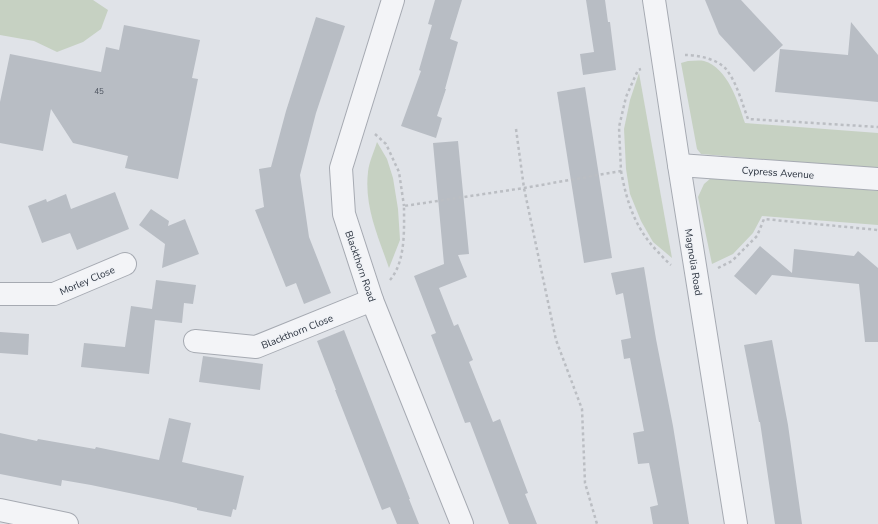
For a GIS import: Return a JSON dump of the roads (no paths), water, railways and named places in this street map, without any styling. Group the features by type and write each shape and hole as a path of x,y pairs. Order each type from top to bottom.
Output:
{"street":[{"name":"Blackthorn Road","path":"393,0 341,168 344,214 372,300 462,524"},
{"name":"Magnolia Road","path":"654,0 736,524"},
{"name":"Cypress Avenue","path":"679,165 878,179"},
{"name":"Morley Close","path":"0,294 54,294 125,264"},
{"name":"Blackthorn Close","path":"195,341 256,347 372,300"},
{"path":"0,510 67,524"}]}
